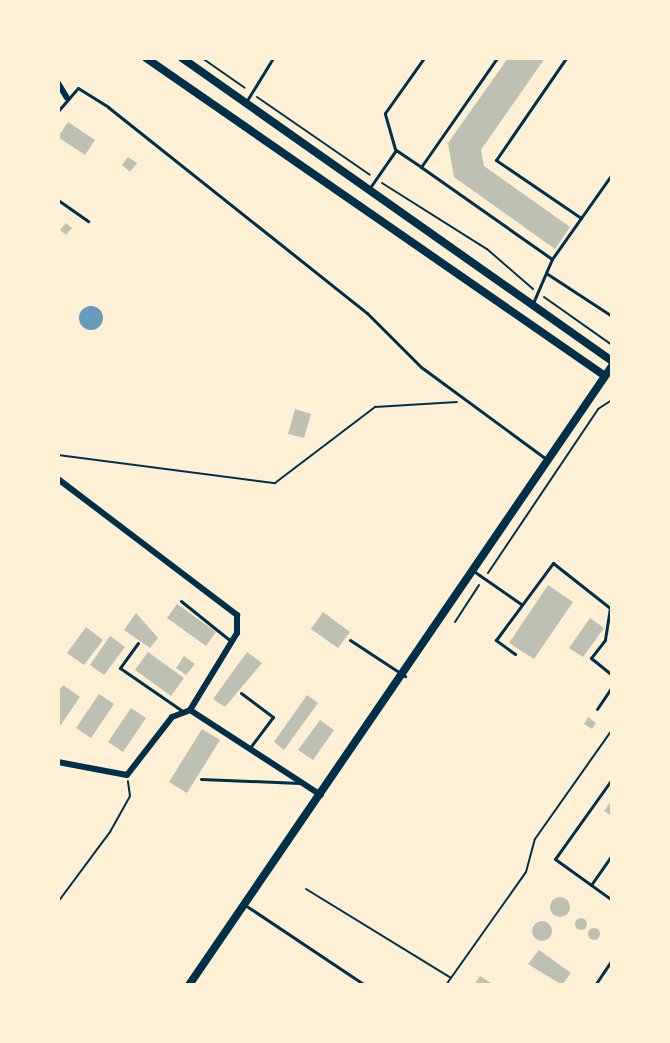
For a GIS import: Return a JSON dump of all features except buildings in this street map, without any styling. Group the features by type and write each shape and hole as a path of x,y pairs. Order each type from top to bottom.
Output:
{"main road":[{"path":"146,58 605,376"},
{"path":"182,58 533,303 612,363 405,676 189,985"}],"street":[{"path":"58,83 67,98"},
{"path":"58,479 237,615 232,642 190,710"},
{"path":"58,762 127,775 181,710 190,710 321,795"}],"lane":[{"path":"246,102 273,58"},
{"path":"424,58 385,113 396,150 552,259"},
{"path":"421,167 497,58"},
{"path":"566,58 496,160 581,218"},
{"path":"58,111 78,88 108,107 467,401 549,460"},
{"path":"369,189 396,150"},
{"path":"533,303 552,259 612,174"},
{"path":"58,200 88,221"},
{"path":"546,273 612,316"},
{"path":"515,654 496,640 545,568 560,565 610,608 605,640 591,658 612,675"},
{"path":"475,572 521,605"},
{"path":"181,601 232,642"},
{"path":"350,640 405,676"},
{"path":"138,643 120,668 181,710"},
{"path":"597,709 612,687"},
{"path":"241,693 273,717 250,748"},
{"path":"201,779 302,781"},
{"path":"612,779 555,859 612,900"},
{"path":"591,885 612,855"},
{"path":"245,905 365,985"},
{"path":"595,985 612,960"}],"path":[{"path":"202,58 376,179 487,249 537,292 612,345"},
{"path":"455,622 598,409 612,400"},
{"path":"58,455 275,483 375,407 467,401"},
{"path":"446,985 612,730"},
{"path":"58,902 130,796 127,775"},
{"path":"306,889 451,978"}],"water":[{"path":"91,306 100,309 103,318 100,327 91,330 82,327 79,318 82,309"}]}
